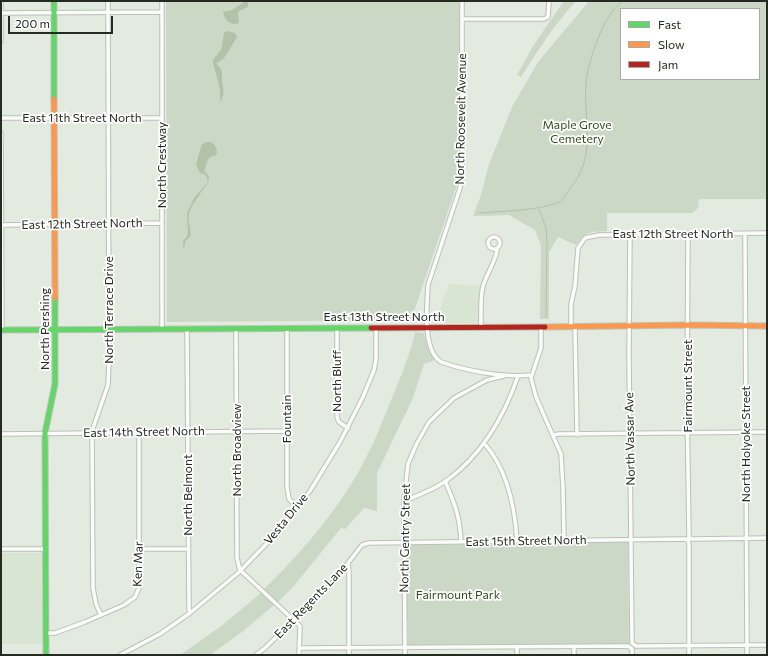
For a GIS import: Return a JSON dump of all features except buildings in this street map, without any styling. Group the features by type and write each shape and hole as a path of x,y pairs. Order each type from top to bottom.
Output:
{"main road":[{"name":"North Pershing","path":"46,655 45,434 55,384 54,1"},
{"name":"East 13th Street North","path":"2,330 688,325 767,326"}],"street":[{"path":"1,1 1,41"},
{"name":"North Terrace Drive","path":"101,615 96,604 93,588 92,433 97,413 108,385 108,1"},
{"name":"North Crestway","path":"162,1 162,329"},
{"name":"North Roosevelt Avenue","path":"462,1 462,178 428,285 428,341 437,360 441,362 477,371 507,375"},
{"path":"462,19 548,18 549,1"},
{"path":"1,13 162,12"},
{"name":"East 11th Street North","path":"1,118 162,118"},
{"path":"1,133 2,330"},
{"name":"East 12th Street North","path":"1,225 162,223"},
{"name":"East 12th Street North","path":"573,327 571,304 575,286 578,248 585,238 599,234 767,234"},
{"name":"North Vassar Ave","path":"630,234 632,655"},
{"name":"Fairmount Street","path":"688,234 689,655"},
{"name":"North Holyoke Street","path":"745,234 747,655"},
{"path":"481,327 483,287 487,272 497,253 497,248"},
{"path":"541,327 541,348 531,378 536,397 561,454 564,540"},
{"path":"573,327 577,434"},
{"name":"North Broadview","path":"236,328 237,558 241,570"},
{"name":"Fountain","path":"286,328 287,493 292,503 297,507"},
{"name":"North Bluff","path":"337,328 337,417 339,422 348,428"},
{"name":"Vesta Drive","path":"120,655 160,634 190,613 241,570 276,534 314,485 348,428 374,370 376,359 376,328"},
{"name":"North Belmont","path":"187,329 188,609 190,613"},
{"path":"507,375 531,375"},
{"name":"North Gentry Street","path":"404,655 404,501 408,464 416,445 429,422 454,398 487,380 507,375"},
{"path":"404,501 445,482 463,467 484,443 502,415 518,376"},
{"name":"East 14th Street North","path":"1,434 287,431"},
{"path":"554,436 559,434 688,434 767,432"},
{"name":"Ken Mar","path":"46,633 55,633 101,615 124,605 135,597 139,588 140,549 139,433"},
{"path":"484,443 492,453 506,480 516,519 517,541"},
{"path":"445,482 457,510 461,542"},
{"name":"East 15th Street North","path":"364,544 767,538"},
{"name":"East Regents Lane","path":"256,655 334,581 364,544"},
{"path":"1,549 46,549"},
{"path":"140,549 188,549"},
{"path":"348,564 349,655"},
{"path":"241,570 300,626 300,655"},
{"path":"299,648 767,645"},
{"path":"574,646 574,655"},
{"path":"517,647 517,655"}],"shaded area":[{"path":"245,1 248,1 248,7 239,11 239,23 233,24 228,22 223,12 232,10"},
{"path":"227,31 235,33 237,37 224,58 217,63 222,71 224,91 220,102 220,89 213,60 221,50 224,33"},
{"path":"212,142 215,145 217,153 207,161 204,171 209,177 208,182 206,175 200,173 196,164 202,144"},
{"path":"208,182 189,213 191,235 185,242 184,251 183,241 187,237 188,232 187,213 194,198"},
{"path":"449,284 481,286 478,322 438,323 439,311"},
{"path":"1,553 44,553 44,644 1,644"}],"green space":[{"path":"166,1 460,1 458,178 456,188 411,320 167,322"},
{"path":"564,1 576,1 547,38 521,77 517,75 533,46"},
{"name":"Maple Grove Cemetery","path":"589,1 767,1 767,199 699,199 698,208 692,213 607,213 607,231 589,233 576,245 558,237 549,252 549,319 540,319 541,245 535,230 509,215 473,216 481,195 489,164 513,105 538,62"},
{"path":"415,332 424,333 428,348 435,360 424,364 413,398 377,473 377,511 364,508 345,529 341,528 293,587 278,602 264,589 288,565 321,527 357,475 374,442 400,380"},
{"name":"Fairmount Park","path":"628,542 629,644 408,645 408,620 406,617 407,545"},
{"path":"261,593 274,605 242,632 210,655 180,655 220,627"}],"waterway":[{"path":"479,213 529,209 557,203 561,201 578,177 586,151 586,82 590,61 603,27 609,16 623,1"},
{"path":"539,209 546,228 547,241 546,317"}],"traffic: fast":[{"path":"54,1 54,99"},
{"path":"46,655 45,433 55,384 55,298"},
{"path":"1,330 371,328"}],"traffic: slow":[{"path":"54,99 55,298"},
{"path":"545,327 688,325 767,326"}],"traffic: jam":[{"path":"371,328 545,327"}]}
